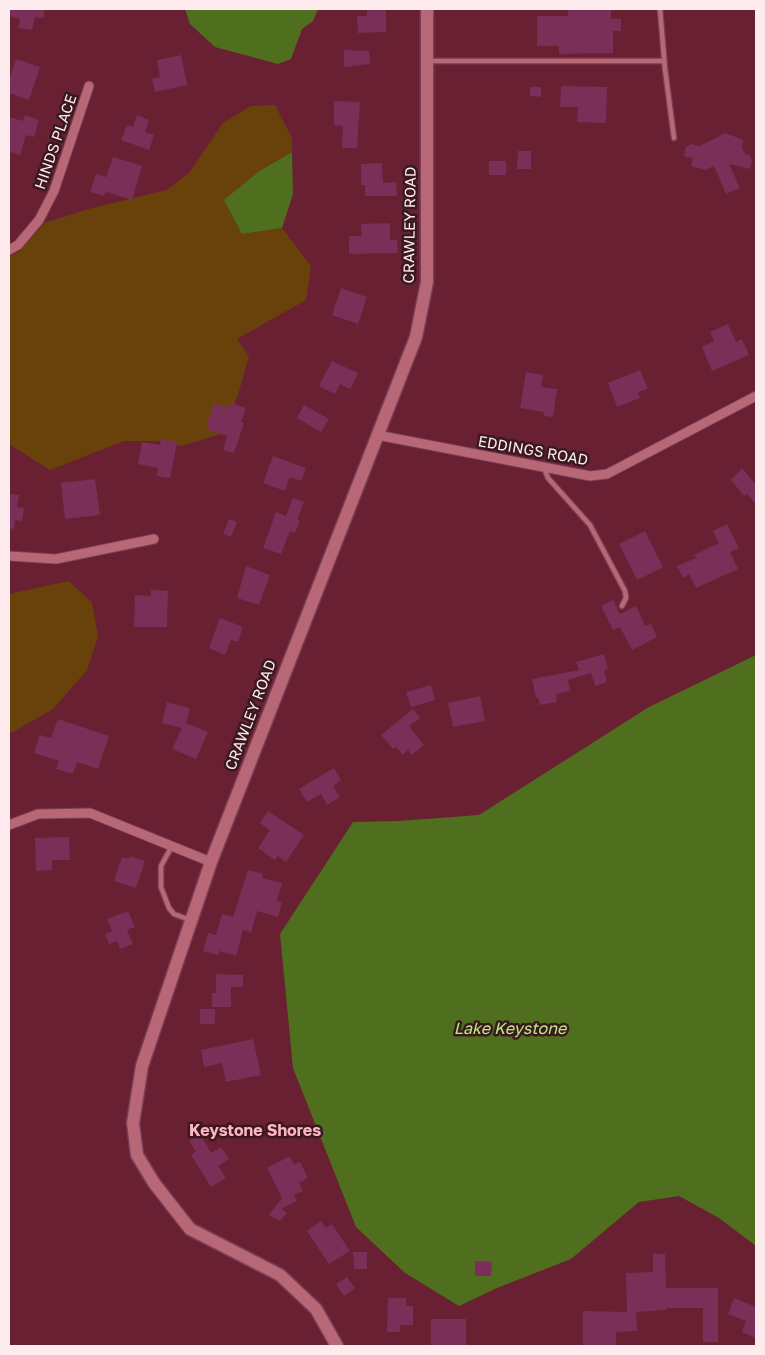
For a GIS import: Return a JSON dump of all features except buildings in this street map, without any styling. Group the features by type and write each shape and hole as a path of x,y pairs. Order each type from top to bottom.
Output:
{"street":[{"name":"CRAWLEY ROAD","path":"337,1346 316,1309 280,1275 190,1229 154,1183 137,1156 133,1123 142,1066 211,862 416,337 427,282 427,9"},
{"name":"HINDS PLACE","path":"9,250 18,246 39,220 54,192 89,86"},
{"name":"EDDINGS ROAD","path":"377,436 590,476 607,474 756,396"},
{"path":"9,556 56,559 154,539"},
{"path":"9,825 38,814 90,813 211,862"}],"lane":[{"path":"660,9 664,61 674,138"},
{"path":"427,61 664,61"},
{"path":"544,467 548,478 594,532 625,591 626,598 622,606"},
{"path":"172,846 161,866 162,887 169,908 174,914 191,921"}],"shaded area":[{"path":"275,105 292,138 292,152 258,172 242,234 282,228 311,266 306,300 237,339 249,356 238,395 221,434 181,446 164,441 124,441 50,470 9,444 9,257 20,251 44,223 92,208 167,190 189,173 223,123 251,106"},
{"path":"69,581 92,603 98,636 87,670 53,709 13,732 9,732 9,594"}],"water":[{"path":"185,9 318,9 313,21 302,29 291,59 278,64 215,47 190,24"},
{"path":"292,152 293,194 282,228 242,234 224,200 258,172"},
{"name":"Lake Keystone","path":"756,655 756,1246 719,1218 679,1196 639,1202 571,1259 497,1288 459,1306 405,1273 356,1227 293,1068 280,934 353,822 399,821 479,815 649,707"}],"district":[{"name":"Keystone Shores","path":"255,1131"}]}
